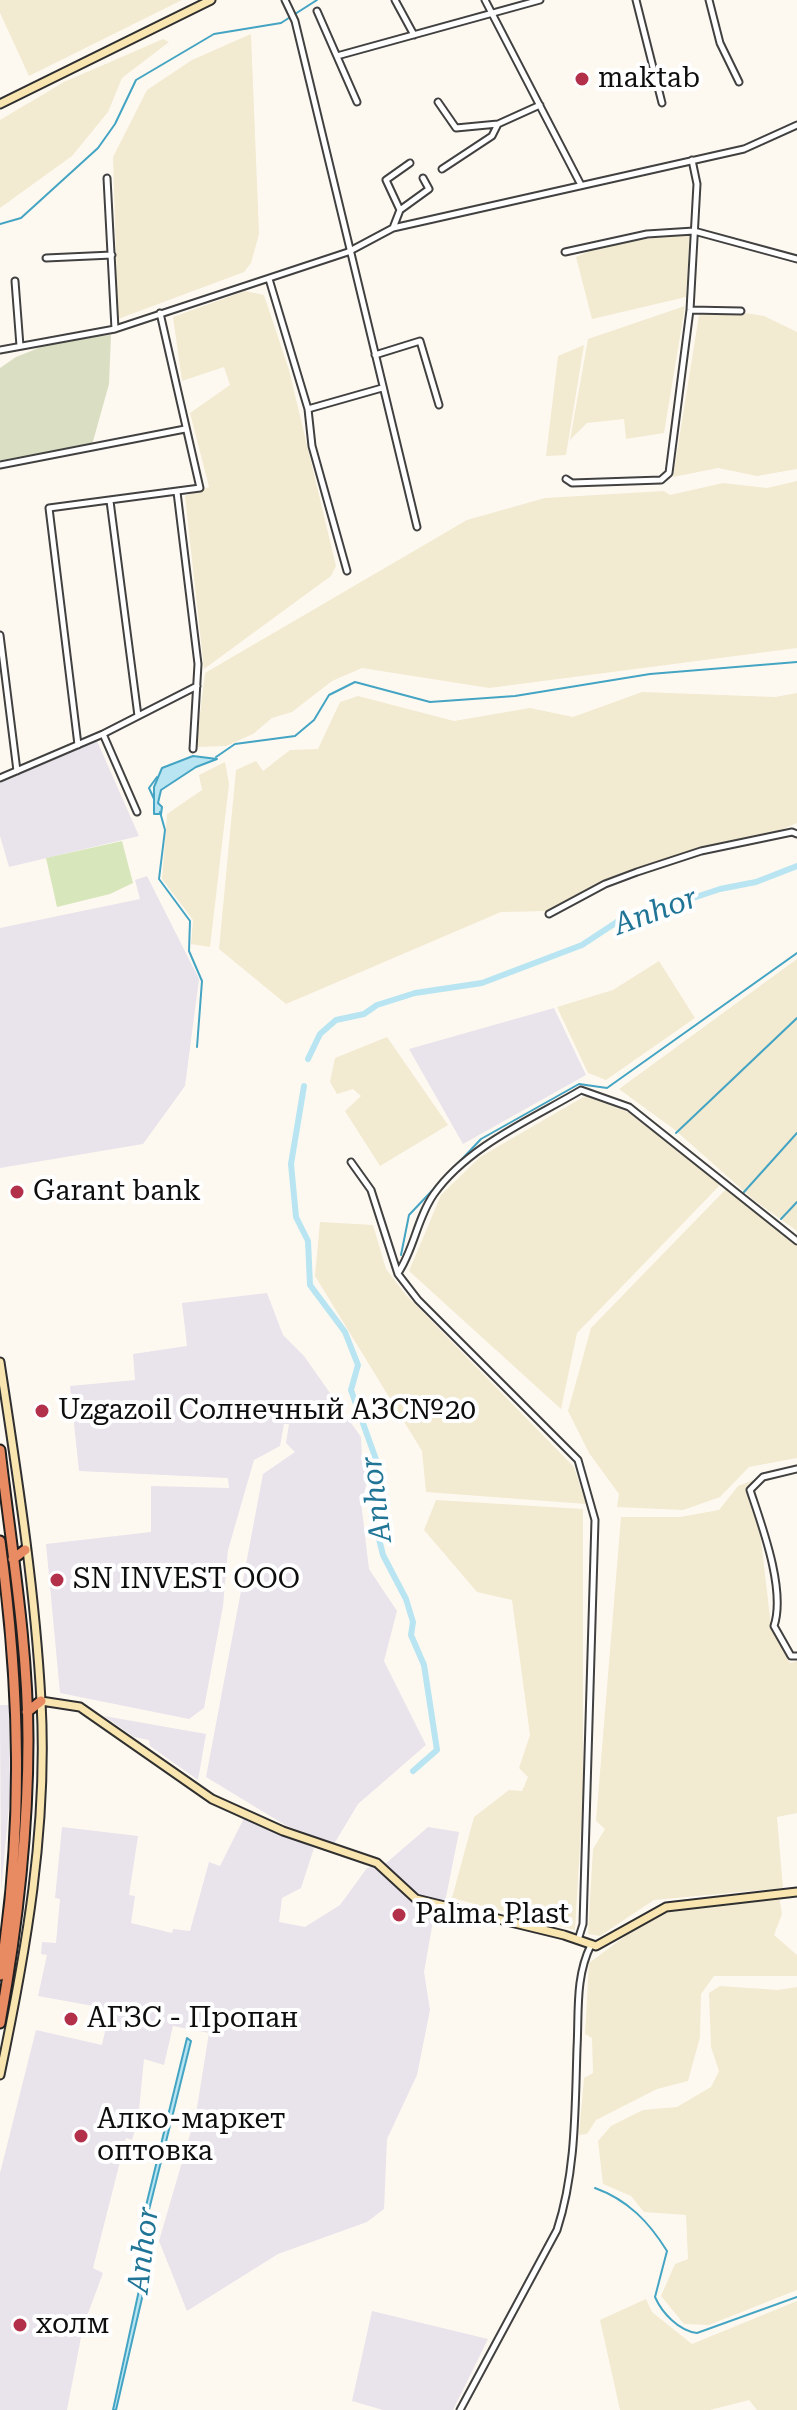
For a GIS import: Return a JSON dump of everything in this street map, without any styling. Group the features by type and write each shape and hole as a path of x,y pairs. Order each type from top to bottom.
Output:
{"highway":[{"path":"0,1451 27,1712 23,1871 0,2023"},
{"path":"0,1541 16,1670 19,1766 12,1896 0,1975"},
{"path":"13,1559 25,1550"},
{"path":"27,1712 41,1701"}],"street":[{"path":"0,104 211,0"},
{"path":"285,0 295,21 348,252 417,527"},
{"path":"395,0 414,35"},
{"path":"485,0 581,185"},
{"path":"337,56 540,0"},
{"path":"636,0 662,103"},
{"path":"709,0 720,43 739,82"},
{"path":"317,11 357,102"},
{"path":"438,102 456,128 498,124 540,105"},
{"path":"442,169 492,136 498,124"},
{"path":"0,350 115,329 348,252 393,228 426,224 744,149 797,125"},
{"path":"566,479 572,483 661,480 669,473 690,310 697,184 692,160"},
{"path":"400,210 386,180 410,163"},
{"path":"107,178 115,329"},
{"path":"393,228 400,210 429,189 423,178"},
{"path":"565,252 647,234 694,231 797,259"},
{"path":"46,258 112,255"},
{"path":"269,279 308,409 312,446 347,571"},
{"path":"15,281 20,346"},
{"path":"690,310 741,311"},
{"path":"78,745 49,508 198,489 201,485 185,429 160,313"},
{"path":"375,355 420,341 439,405"},
{"path":"308,409 382,388"},
{"path":"0,465 185,429"},
{"path":"177,492 198,664 193,749"},
{"path":"110,501 138,716"},
{"path":"0,635 17,771"},
{"path":"0,778 103,734 197,686"},
{"path":"103,734 137,812"},
{"path":"549,914 605,884 701,851 792,832 797,834"},
{"path":"398,1274 433,1196 447,1179 483,1148 581,1090 629,1107 797,1241"},
{"path":"351,1162 371,1190 398,1274 418,1300 578,1460 595,1520 583,1924 578,1940"},
{"path":"0,1362 41,1701 40,1806 35,1873 27,1937 0,2075"},
{"path":"0,1451 12,1450"},
{"path":"797,1469 763,1477 750,1490 776,1587 778,1608 774,1626 791,1656 797,1656"},
{"path":"41,1701 80,1707 212,1799 283,1831 377,1863 416,1899 591,1945 606,1943 662,1908 797,1892"},
{"path":"460,2410 557,2230 569,2192 580,1973 591,1945"}],"shaded area":[{"path":"0,0 182,0 29,76 0,13"},
{"path":"251,34 259,234 251,263 244,272 118,319 113,157 147,90 192,60"},
{"path":"163,39 169,42 122,78 108,112 72,156 0,208 0,120 64,82"},
{"path":"690,232 686,297 592,319 576,257 598,247"},
{"path":"245,291 264,295 289,370 336,566 331,576 204,669 185,496 209,487 190,413 230,385 224,367 182,381 173,317"},
{"path":"685,306 664,433 626,439 624,419 587,423 570,440 588,339"},
{"path":"746,313 764,316 797,332 797,469 757,476 718,468 673,477 699,315"},
{"path":"584,345 566,455 546,456 558,356"},
{"path":"797,481 797,648 489,688 362,668 332,681 292,712 272,718 253,734 226,746 196,747 205,673 467,520 545,498 664,491 670,495 723,483 767,488"},
{"path":"642,692 775,697 797,693 797,823 771,834 697,848 605,880 549,911 501,912 286,1004 219,949 236,770 256,761 263,771 290,750 318,749 340,702 358,696 454,721 530,708 573,717"},
{"path":"97,741 139,836 9,867 0,836 0,783"},
{"path":"225,762 229,784 210,947 191,944 193,920 162,879 167,814 202,790 199,775"},
{"path":"147,876 199,979 185,1086 143,1144 0,1168 0,928 140,899 135,880"},
{"path":"797,959 797,1231 754,1200 675,1130 619,1089"},
{"path":"659,961 695,1018 606,1080 588,1073 557,1007 613,990"},
{"path":"554,1008 586,1075 463,1144 409,1049"},
{"path":"387,1037 448,1125 380,1166 345,1111 361,1096 353,1089 337,1094 330,1082 335,1058"},
{"path":"585,1096 628,1112 721,1184 577,1333 561,1409 409,1271 441,1195 480,1157"},
{"path":"726,1189 797,1246 797,1458 749,1467 720,1497 683,1510 617,1507 619,1494 589,1453 568,1411 591,1328"},
{"path":"320,1222 373,1225 386,1269 406,1295 574,1467 586,1504 426,1492 422,1451 315,1276"},
{"path":"267,1293 283,1335 304,1356 361,1437 362,1461 369,1477 361,1502 369,1569 397,1611 384,1661 426,1745 358,1804 334,1844 285,1825 206,1777 263,1474 295,1452 286,1443 289,1424 284,1424 280,1446 254,1460 228,1550 223,1606 204,1708 189,1719 60,1693 46,1544 151,1532 151,1486 229,1488 228,1478 79,1471 70,1386 135,1380 133,1354 187,1346 182,1303"},
{"path":"754,1480 771,1626 790,1663 797,1661 797,1813 777,1817 783,1888 654,1900 600,1936 588,1934 593,1849 605,1829 596,1821 621,1517 680,1517 719,1510 738,1486"},
{"path":"436,1500 583,1509 583,1792 575,1930 452,1898 474,1817 509,1790 522,1791 528,1777 519,1768 530,1735 512,1600 477,1592 424,1530"},
{"path":"0,1705 9,1705 10,1795 1,1891"},
{"path":"104,1716 206,1734 198,1780 150,1746 149,1740 134,1737"},
{"path":"245,1816 314,1848 301,1888 282,1898 279,1922 305,1927 340,1905 367,1868 385,1864 428,1827 459,1832 446,1897 433,1921 424,1972 430,2010 417,2075 387,2139 384,2209 367,2222 278,2254 187,2311 159,2241 196,2114 209,2033 173,2026 164,2065 144,2059 138,2120 132,2140 126,2138 93,2268 103,2273 83,2327 67,2410 0,2410 0,2173 36,2030 102,2045 110,2009 38,1996 47,1955 41,1954 42,1942 56,1943 60,1899 55,1898 62,1827 138,1836 129,1895 135,1896 131,1923 172,1933 173,1929 190,1931 209,1862 220,1866"},
{"path":"779,1896 782,1914 774,1935 797,1955 797,1976 714,1976 701,1994 700,2037 688,2081 657,2089 596,2120 587,2134 579,2135 584,2078 593,2073 592,2038 585,2034 589,1963 655,1914"},
{"path":"720,1986 778,1990 797,1987 797,2290 709,2325 684,2324 661,2296 675,2264 688,2259 686,2215 644,2212 631,2196 603,2184 598,2141 611,2126 643,2110 677,2107 711,2087 719,2071 711,2047 709,1993"},
{"path":"646,2299 652,2312 692,2344 797,2301 797,2410 757,2410 749,2400 710,2410 620,2410 600,2320"},
{"path":"372,2311 488,2339 453,2410 383,2410 352,2401"}],"green space":[{"path":"111,335 109,384 92,445 0,461 0,368 16,357 56,341"},
{"path":"122,841 133,883 110,894 57,907 46,858"}],"water":[{"path":"193,756 217,759 196,767 161,790 158,803 162,807 161,814 154,814 154,787 162,768"},
{"path":"187,2038 191,2041 148,2214 145,2238 149,2268 116,2410 113,2410 141,2281 144,2214"}],"waterway":[{"path":"0,224 21,218 98,148 115,124 136,80 214,34 281,23 317,0"},
{"path":"216,757 235,744 295,736 314,720 329,695 355,682 430,702 515,696 650,674 797,662"},
{"path":"154,799 149,788 157,777"},
{"path":"160,812 165,830 159,879 190,921 189,951 202,981 197,1047"},
{"name":"Anhor","path":"308,1059 320,1034 336,1020 364,1014 377,1005 415,993 482,983 582,945 626,916 756,882 797,866"},
{"path":"401,1255 409,1215 481,1139 579,1084 607,1088 797,953"},
{"path":"676,1133 797,1018"},
{"name":"Anhor","path":"304,1086 291,1164 296,1217 308,1241 310,1285 345,1332 358,1365 351,1390 378,1465 375,1523 383,1555 406,1599 413,1622 411,1635 424,1665 437,1750 413,1771"},
{"path":"744,1192 797,1133"},
{"path":"781,1219 797,1202"},
{"path":"595,2188 637,2213 667,2251 655,2297 667,2315 684,2329 697,2333 797,2297"}],"place":[{"name":"maktab","path":"582,79"},
{"name":"Garant bank","path":"17,1192"},
{"name":"Uzgazoil Солнечный АЗС№20","path":"42,1411"},
{"name":"SN INVEST ООО","path":"57,1580"},
{"name":"Palma Plast","path":"399,1915"},
{"name":"АГЗС - Пропан","path":"71,2019"},
{"name":"Алко-маркет оптовка","path":"81,2136"},
{"name":"холм","path":"20,2325"}]}
